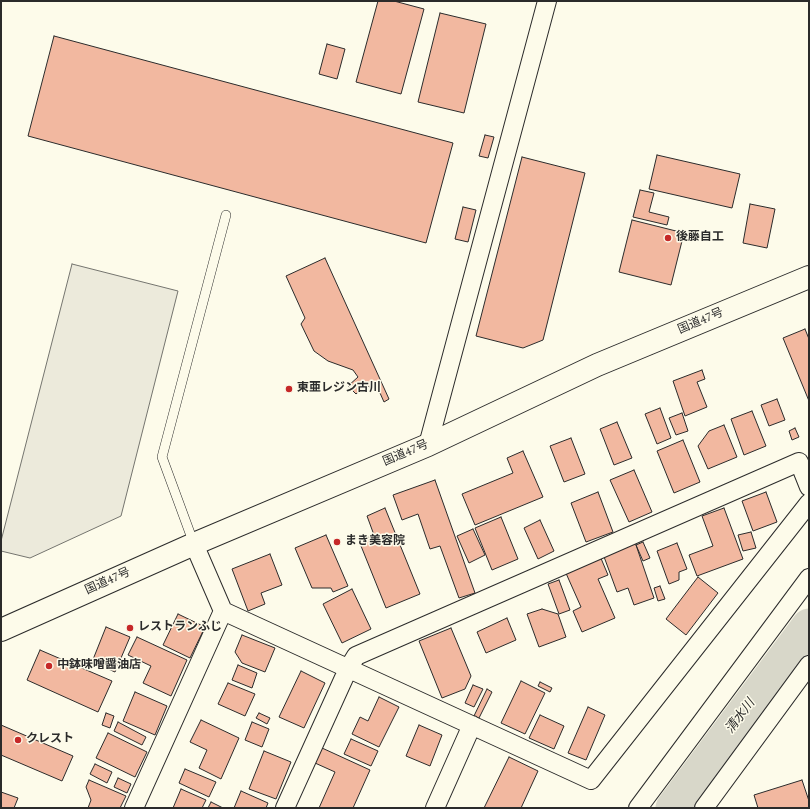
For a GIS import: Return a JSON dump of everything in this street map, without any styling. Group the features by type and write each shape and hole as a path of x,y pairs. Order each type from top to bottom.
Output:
{"highway":[{"name":"国道47号","path":"1,630 194,544 428,445 597,365 809,277"}],"street":[{"path":"428,445 547,1"},
{"path":"285,808 348,668 356,656 799,462 809,487"},
{"path":"194,544 223,611 591,780 809,503"},
{"path":"638,808 809,578"},
{"path":"134,808 223,611"},
{"path":"704,808 809,665"},
{"path":"435,808 472,725"}],"lane":[{"path":"194,544 162,457 226,215"}],"shaded area":[{"path":"72,264 178,291 121,516 30,558 1,551 1,541"}],"building":[{"path":"378,1 394,1 424,9 401,94 356,82"},
{"path":"440,13 486,24 464,113 418,102"},
{"path":"54,36 453,143 426,243 28,136"},
{"path":"327,44 345,49 337,79 319,74"},
{"path":"485,135 494,137 488,158 479,156"},
{"path":"657,155 740,174 732,208 649,189"},
{"path":"522,157 585,173 543,340 523,348 476,336"},
{"path":"640,190 654,193 649,212 669,217 667,225 633,217"},
{"path":"750,204 775,209 767,248 743,243"},
{"path":"463,207 476,210 468,242 455,239"},
{"path":"632,220 684,233 671,285 619,272"},
{"path":"325,258 389,399 384,402 380,393 366,385 356,394 348,386 358,377 353,370 328,361 314,351 301,324 305,318 286,276"},
{"path":"805,329 809,339 809,401 783,338"},
{"path":"702,370 705,379 697,382 707,407 685,416 673,381"},
{"path":"777,399 785,420 769,426 761,405"},
{"path":"660,408 671,438 657,444 645,414"},
{"path":"752,411 766,446 744,455 731,419"},
{"path":"682,413 688,431 676,435 669,418"},
{"path":"617,422 632,458 614,465 600,429"},
{"path":"724,425 737,457 708,469 698,446 709,431"},
{"path":"795,428 799,437 792,440 789,431"},
{"path":"571,438 585,474 564,482 550,446"},
{"path":"683,440 700,482 674,493 657,451"},
{"path":"523,451 543,497 475,525 462,494 513,473 507,458"},
{"path":"634,470 652,512 629,522 610,480"},
{"path":"435,480 475,593 459,598 440,546 430,549 418,514 402,520 393,495"},
{"path":"598,492 613,532 586,542 571,503"},
{"path":"766,492 777,522 753,531 742,501"},
{"path":"385,508 420,594 386,608 359,541 374,535 367,516"},
{"path":"724,508 743,559 697,576 689,555 713,546 702,516"},
{"path":"501,517 518,559 492,570 475,528"},
{"path":"540,520 554,551 538,559 524,528"},
{"path":"473,529 485,555 469,563 457,536"},
{"path":"751,532 756,548 743,551 738,535"},
{"path":"326,535 348,586 333,592 331,588 312,588 295,548"},
{"path":"635,542 654,598 634,605 628,588 617,592 603,554"},
{"path":"643,542 650,558 643,561 636,545"},
{"path":"677,543 687,569 679,572 679,580 669,584 657,551"},
{"path":"270,554 282,585 261,593 265,604 248,611 232,569"},
{"path":"600,556 608,575 598,579 615,618 582,632 573,611 581,607 565,571"},
{"path":"698,577 718,593 686,635 666,619"},
{"path":"559,580 570,610 559,614 548,584"},
{"path":"660,586 665,599 658,601 654,588"},
{"path":"352,589 371,629 342,643 323,604"},
{"path":"542,609 558,614 566,637 539,647 527,614"},
{"path":"178,614 205,627 190,658 163,645"},
{"path":"507,618 516,640 486,653 477,632"},
{"path":"106,627 130,637 115,672 92,662"},
{"path":"451,628 471,676 465,689 442,698 419,641"},
{"path":"242,635 275,648 265,672 242,663 235,652"},
{"path":"137,637 187,660 171,696 143,683 151,666 128,655"},
{"path":"40,650 112,681 98,712 27,680"},
{"path":"238,665 257,673 252,688 232,680"},
{"path":"301,671 325,683 304,728 279,717"},
{"path":"521,681 545,693 525,734 501,723"},
{"path":"540,682 552,688 550,692 538,686"},
{"path":"228,683 255,694 245,716 218,704"},
{"path":"473,685 483,689 474,707 465,703"},
{"path":"487,689 492,692 479,718 473,718"},
{"path":"135,692 167,706 155,735 123,721"},
{"path":"379,697 399,707 379,747 352,734 360,717 368,721"},
{"path":"588,707 605,715 586,760 568,753"},
{"path":"106,713 114,716 110,728 102,725"},
{"path":"259,713 270,718 267,724 256,718"},
{"path":"540,715 564,726 554,749 529,738"},
{"path":"201,720 239,738 221,779 199,768 207,750 190,742"},
{"path":"118,722 146,737 142,745 114,731"},
{"path":"252,722 269,729 262,747 245,740"},
{"name":"クレスト","path":"1,725 73,756 62,781 1,755"},
{"path":"419,725 442,735 430,766 406,756"},
{"path":"108,733 147,752 135,777 96,758"},
{"path":"351,739 378,751 371,766 344,754"},
{"path":"322,748 370,770 353,808 319,808 335,772 315,763"},
{"path":"264,751 291,762 276,799 249,789"},
{"path":"509,757 538,771 521,808 484,808"},
{"path":"95,764 112,772 107,783 90,774"},
{"path":"185,769 216,782 209,797 179,783"},
{"path":"118,778 131,784 127,793 114,787"},
{"path":"89,780 126,796 120,808 88,808 91,800 86,787"},
{"path":"802,780 809,801 809,808 758,808 754,795"},
{"path":"181,789 206,800 202,808 173,808"},
{"path":"241,791 268,803 266,808 234,808"},
{"path":"1,792 18,798 14,808 1,808"},
{"path":"211,802 223,808 208,808"}],"waterway":[{"name":"清水川","path":"673,808 809,626"}],"place":[{"name":"後藤自工","path":"668,238"},
{"name":"東亜レジン古川","path":"289,389"},
{"name":"まき美容院","path":"337,542"},
{"name":"レストランふじ","path":"130,628"},
{"name":"中鉢味噌醤油店","path":"49,666"},
{"name":"クレスト","path":"18,740"}]}
